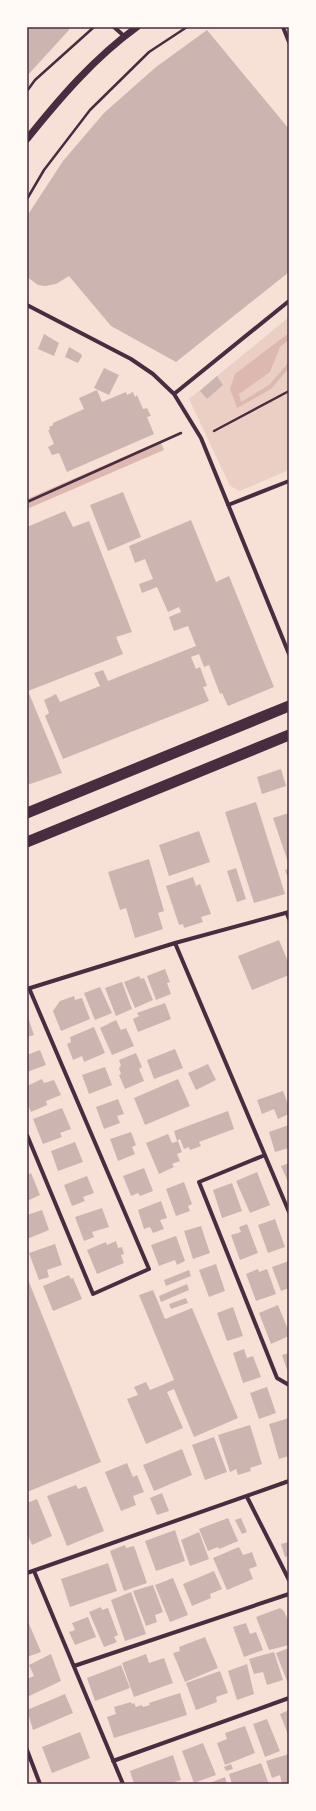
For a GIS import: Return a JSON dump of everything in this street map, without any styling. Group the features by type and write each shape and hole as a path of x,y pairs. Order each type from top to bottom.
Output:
{"highway":[{"path":"27,813 289,706"},
{"path":"27,842 289,735"}],"street":[{"path":"114,27 124,36"},
{"path":"27,139 66,92 124,36 137,27"},
{"path":"284,27 289,42"},
{"path":"174,394 289,301"},
{"path":"27,305 130,358 153,374 174,394 201,438 289,654"},
{"path":"228,505 289,481"},
{"path":"27,1135 93,1294 149,1269 28,989 175,943 288,912 289,919"},
{"path":"175,943 289,1212"},
{"path":"265,1155 199,1182 277,1378 289,1385"},
{"path":"27,1573 289,1481"},
{"path":"247,1497 289,1580"},
{"path":"34,1571 123,1784"},
{"path":"74,1666 289,1594"},
{"path":"113,1761 289,1698"},
{"path":"27,1750 40,1784"}],"path":[{"path":"27,91 36,80 94,27"},
{"path":"27,199 44,170 90,110 149,52 187,27"},
{"path":"201,438 289,391"},
{"path":"27,502 195,427"}],"shaded area":[{"path":"289,317 289,470 240,491 230,486 189,399"},
{"path":"289,333 289,340 280,347 270,372 239,394 241,402 269,385 289,362 289,368 271,389 237,408 230,389 235,374"},
{"path":"160,441 164,450 27,509 27,499"}],"building":[{"path":"27,27 68,27 69,30 27,76"},
{"path":"207,30 289,129 289,272 176,362 111,326 69,276 56,284 45,286 38,285 27,277 27,216 63,161 104,113 156,67"},
{"path":"44,334 59,343 54,356 38,349"},
{"path":"69,347 81,354 82,356 78,363 65,357"},
{"path":"104,368 119,375 109,395 94,388"},
{"path":"217,376 223,385 207,399 200,391"},
{"path":"97,390 102,402 126,392 127,395 133,392 135,397 137,395 143,409 147,408 151,416 147,417 154,434 67,472 59,453 52,455 48,447 54,444 48,430 50,430 49,427 53,425 53,423 84,409 79,398"},
{"path":"123,492 141,537 108,551 90,505"},
{"path":"65,511 73,527 89,521 132,632 116,637 123,654 28,691 62,773 27,785 27,527"},
{"path":"191,520 216,582 229,576 274,687 228,706 222,693 220,694 209,665 204,667 199,654 191,657 196,669 200,667 207,686 203,687 209,701 63,759 45,716 49,713 44,700 56,694 60,702 100,686 94,673 103,670 108,681 196,646 188,626 174,631 169,617 181,612 179,607 168,612 157,587 142,593 139,584 153,579 145,559 135,563 129,546"},
{"path":"281,769 286,786 262,794 257,777"},
{"path":"256,802 285,894 254,903 225,812"},
{"path":"289,813 289,865 273,818"},
{"path":"199,831 210,862 169,876 159,845"},
{"path":"149,859 164,911 158,913 163,929 135,938 126,908 120,910 108,872"},
{"path":"236,868 246,899 237,902 227,871"},
{"path":"289,869 289,881 285,870"},
{"path":"193,877 196,886 200,884 211,914 201,917 203,922 184,928 183,924 179,925 166,886"},
{"path":"279,940 289,964 289,975 252,990 238,956"},
{"path":"165,969 170,982 167,983 171,994 156,1000 147,976"},
{"path":"139,976 141,979 144,978 153,1000 135,1008 124,982"},
{"path":"122,982 132,1009 116,1016 105,988"},
{"path":"100,987 112,1013 95,1020 84,993"},
{"path":"74,996 75,1000 82,998 90,1019 61,1031 53,1011 60,1001"},
{"path":"165,1003 171,1019 138,1032 133,1019 139,1016 137,1013"},
{"path":"27,1020 29,1020 34,1035 27,1037"},
{"path":"116,1020 121,1030 126,1028 134,1046 112,1055 100,1028"},
{"path":"94,1027 105,1053 84,1062 82,1056 73,1060 67,1044 71,1042 70,1037"},
{"path":"175,1049 183,1068 154,1079 147,1060"},
{"path":"40,1050 46,1065 27,1072 27,1055"},
{"path":"136,1053 142,1067 139,1069 144,1081 125,1089 119,1075 121,1074 119,1068 121,1066 119,1060"},
{"path":"208,1064 216,1080 196,1090 188,1073"},
{"path":"105,1067 112,1085 89,1094 82,1075"},
{"path":"42,1079 44,1083 54,1080 61,1095 46,1101 47,1105 31,1112 27,1103 27,1086"},
{"path":"178,1079 190,1106 145,1125 134,1098"},
{"path":"283,1091 289,1107 289,1114 278,1119 274,1109 262,1114 257,1100"},
{"path":"118,1099 124,1114 117,1116 120,1123 104,1129 96,1107"},
{"path":"62,1108 71,1129 60,1133 62,1137 43,1144 33,1119"},
{"path":"228,1111 234,1129 199,1142 201,1146 190,1150 189,1147 184,1149 180,1139 177,1141 174,1131"},
{"path":"289,1125 289,1148 275,1152 269,1132"},
{"path":"131,1132 136,1145 132,1147 135,1154 118,1161 110,1139"},
{"path":"168,1134 172,1143 178,1141 182,1152 177,1154 180,1161 172,1164 174,1167 159,1174 146,1143"},
{"path":"75,1142 83,1162 58,1171 51,1151"},
{"path":"289,1163 289,1184 281,1166"},
{"path":"144,1168 153,1191 140,1196 138,1193 131,1196 123,1176"},
{"path":"257,1172 270,1205 250,1213 236,1181"},
{"path":"31,1173 40,1195 27,1201 27,1175"},
{"path":"87,1176 94,1193 83,1197 85,1201 72,1206 64,1185"},
{"path":"184,1182 192,1204 188,1206 190,1211 176,1216 166,1189"},
{"path":"232,1183 242,1211 222,1218 213,1190"},
{"path":"161,1201 167,1218 160,1220 164,1229 153,1233 150,1227 144,1229 138,1210"},
{"path":"102,1208 109,1227 92,1232 94,1237 84,1241 75,1217"},
{"path":"42,1210 49,1230 27,1239 27,1215"},
{"path":"275,1219 285,1247 268,1253 258,1225"},
{"path":"247,1224 258,1253 240,1260 231,1235 241,1232 239,1227"},
{"path":"201,1226 210,1253 193,1259 184,1231"},
{"path":"176,1236 185,1261 177,1265 175,1260 159,1266 151,1245"},
{"path":"116,1241 118,1248 122,1247 124,1254 121,1255 124,1263 97,1274 87,1250 106,1242 107,1245"},
{"path":"55,1244 62,1265 47,1270 49,1277 39,1280 29,1253"},
{"path":"289,1261 289,1288 281,1291 272,1267"},
{"path":"216,1264 225,1291 209,1297 199,1270"},
{"path":"258,1269 259,1272 267,1269 276,1294 256,1301 246,1274"},
{"path":"189,1270 191,1276 166,1286 164,1280"},
{"path":"69,1275 71,1279 73,1278 82,1299 53,1311 43,1286"},
{"path":"27,1277 101,1462 27,1492"},
{"path":"187,1284 189,1290 161,1302 159,1296"},
{"path":"153,1290 165,1319 192,1308 238,1418 194,1437 174,1389 167,1392 183,1428 146,1444 127,1399 138,1395 134,1387 146,1382 150,1390 174,1380 139,1295"},
{"path":"186,1298 188,1303 171,1309 169,1304"},
{"path":"278,1305 289,1332 289,1336 271,1344 259,1313"},
{"path":"233,1307 243,1336 227,1341 217,1313"},
{"path":"244,1349 247,1358 253,1356 261,1377 243,1383 233,1353"},
{"path":"289,1353 289,1375 282,1355"},
{"path":"267,1387 276,1413 259,1419 250,1393"},
{"path":"289,1418 289,1456 279,1459 269,1424"},
{"path":"250,1425 262,1464 250,1468 251,1471 238,1475 236,1469 230,1472 218,1435"},
{"path":"214,1437 227,1472 205,1480 192,1445"},
{"path":"182,1449 192,1475 154,1491 143,1465"},
{"path":"127,1463 133,1477 137,1475 144,1492 133,1496 136,1505 121,1511 105,1472"},
{"path":"76,1485 78,1489 86,1486 104,1531 67,1546 47,1496"},
{"path":"162,1493 169,1511 157,1515 150,1498"},
{"path":"37,1499 52,1536 32,1545 27,1533 27,1503"},
{"path":"228,1518 238,1541 219,1549 218,1547 208,1551 199,1529"},
{"path":"241,1518 247,1532 242,1534 235,1520"},
{"path":"175,1530 185,1561 156,1571 145,1541"},
{"path":"199,1532 209,1559 190,1566 181,1540"},
{"path":"289,1542 289,1556 285,1557 281,1544"},
{"path":"125,1545 126,1548 134,1546 147,1583 124,1591 110,1551"},
{"path":"239,1547 243,1555 252,1552 257,1566 249,1569 253,1579 227,1590 213,1558"},
{"path":"108,1563 117,1591 70,1607 61,1579"},
{"path":"214,1571 222,1589 210,1594 211,1598 192,1606 183,1584"},
{"path":"173,1578 188,1615 170,1622 155,1585"},
{"path":"153,1585 163,1612 155,1615 157,1622 146,1626 133,1591"},
{"path":"131,1592 146,1634 125,1641 111,1600"},
{"path":"101,1607 102,1610 108,1608 118,1635 114,1637 117,1642 104,1647 89,1612"},
{"path":"280,1608 284,1611 289,1623 289,1645 269,1650 256,1617"},
{"path":"88,1617 96,1637 75,1645 69,1632 75,1630 72,1623"},
{"path":"27,1619 41,1652 27,1657"},
{"path":"246,1623 250,1634 256,1632 263,1650 244,1657 233,1627"},
{"path":"205,1637 218,1668 185,1682 173,1653 180,1651 179,1647"},
{"path":"289,1648 289,1686 276,1653"},
{"path":"274,1652 283,1680 267,1685 263,1672 254,1674 249,1659"},
{"path":"51,1654 61,1681 27,1697 27,1679 34,1676 29,1665"},
{"path":"146,1654 149,1663 164,1658 173,1683 134,1697 122,1663"},
{"path":"247,1664 254,1694 237,1700 228,1671"},
{"path":"121,1665 130,1688 95,1701 87,1678"},
{"path":"220,1671 228,1693 216,1697 217,1702 196,1710 186,1683"},
{"path":"180,1693 187,1715 114,1738 107,1717 116,1714 114,1707 131,1702 132,1704 134,1703 136,1707 142,1705 143,1707 150,1705 149,1703"},
{"path":"65,1694 73,1713 33,1730 27,1710"},
{"path":"289,1710 289,1737 280,1714"},
{"path":"267,1719 280,1751 265,1757 253,1724"},
{"path":"245,1726 255,1753 225,1765 217,1743 227,1739 225,1733"},
{"path":"80,1732 90,1758 52,1773 42,1747"},
{"path":"203,1743 216,1775 194,1783 182,1751"},
{"path":"289,1754 289,1784 282,1784 280,1775 272,1778 266,1761"},
{"path":"173,1755 181,1780 169,1784 134,1784 130,1771"},
{"path":"261,1763 269,1784 232,1784 229,1774"},
{"path":"231,1764 233,1769 226,1771 224,1767"},
{"path":"225,1777 227,1784 207,1784"}]}
